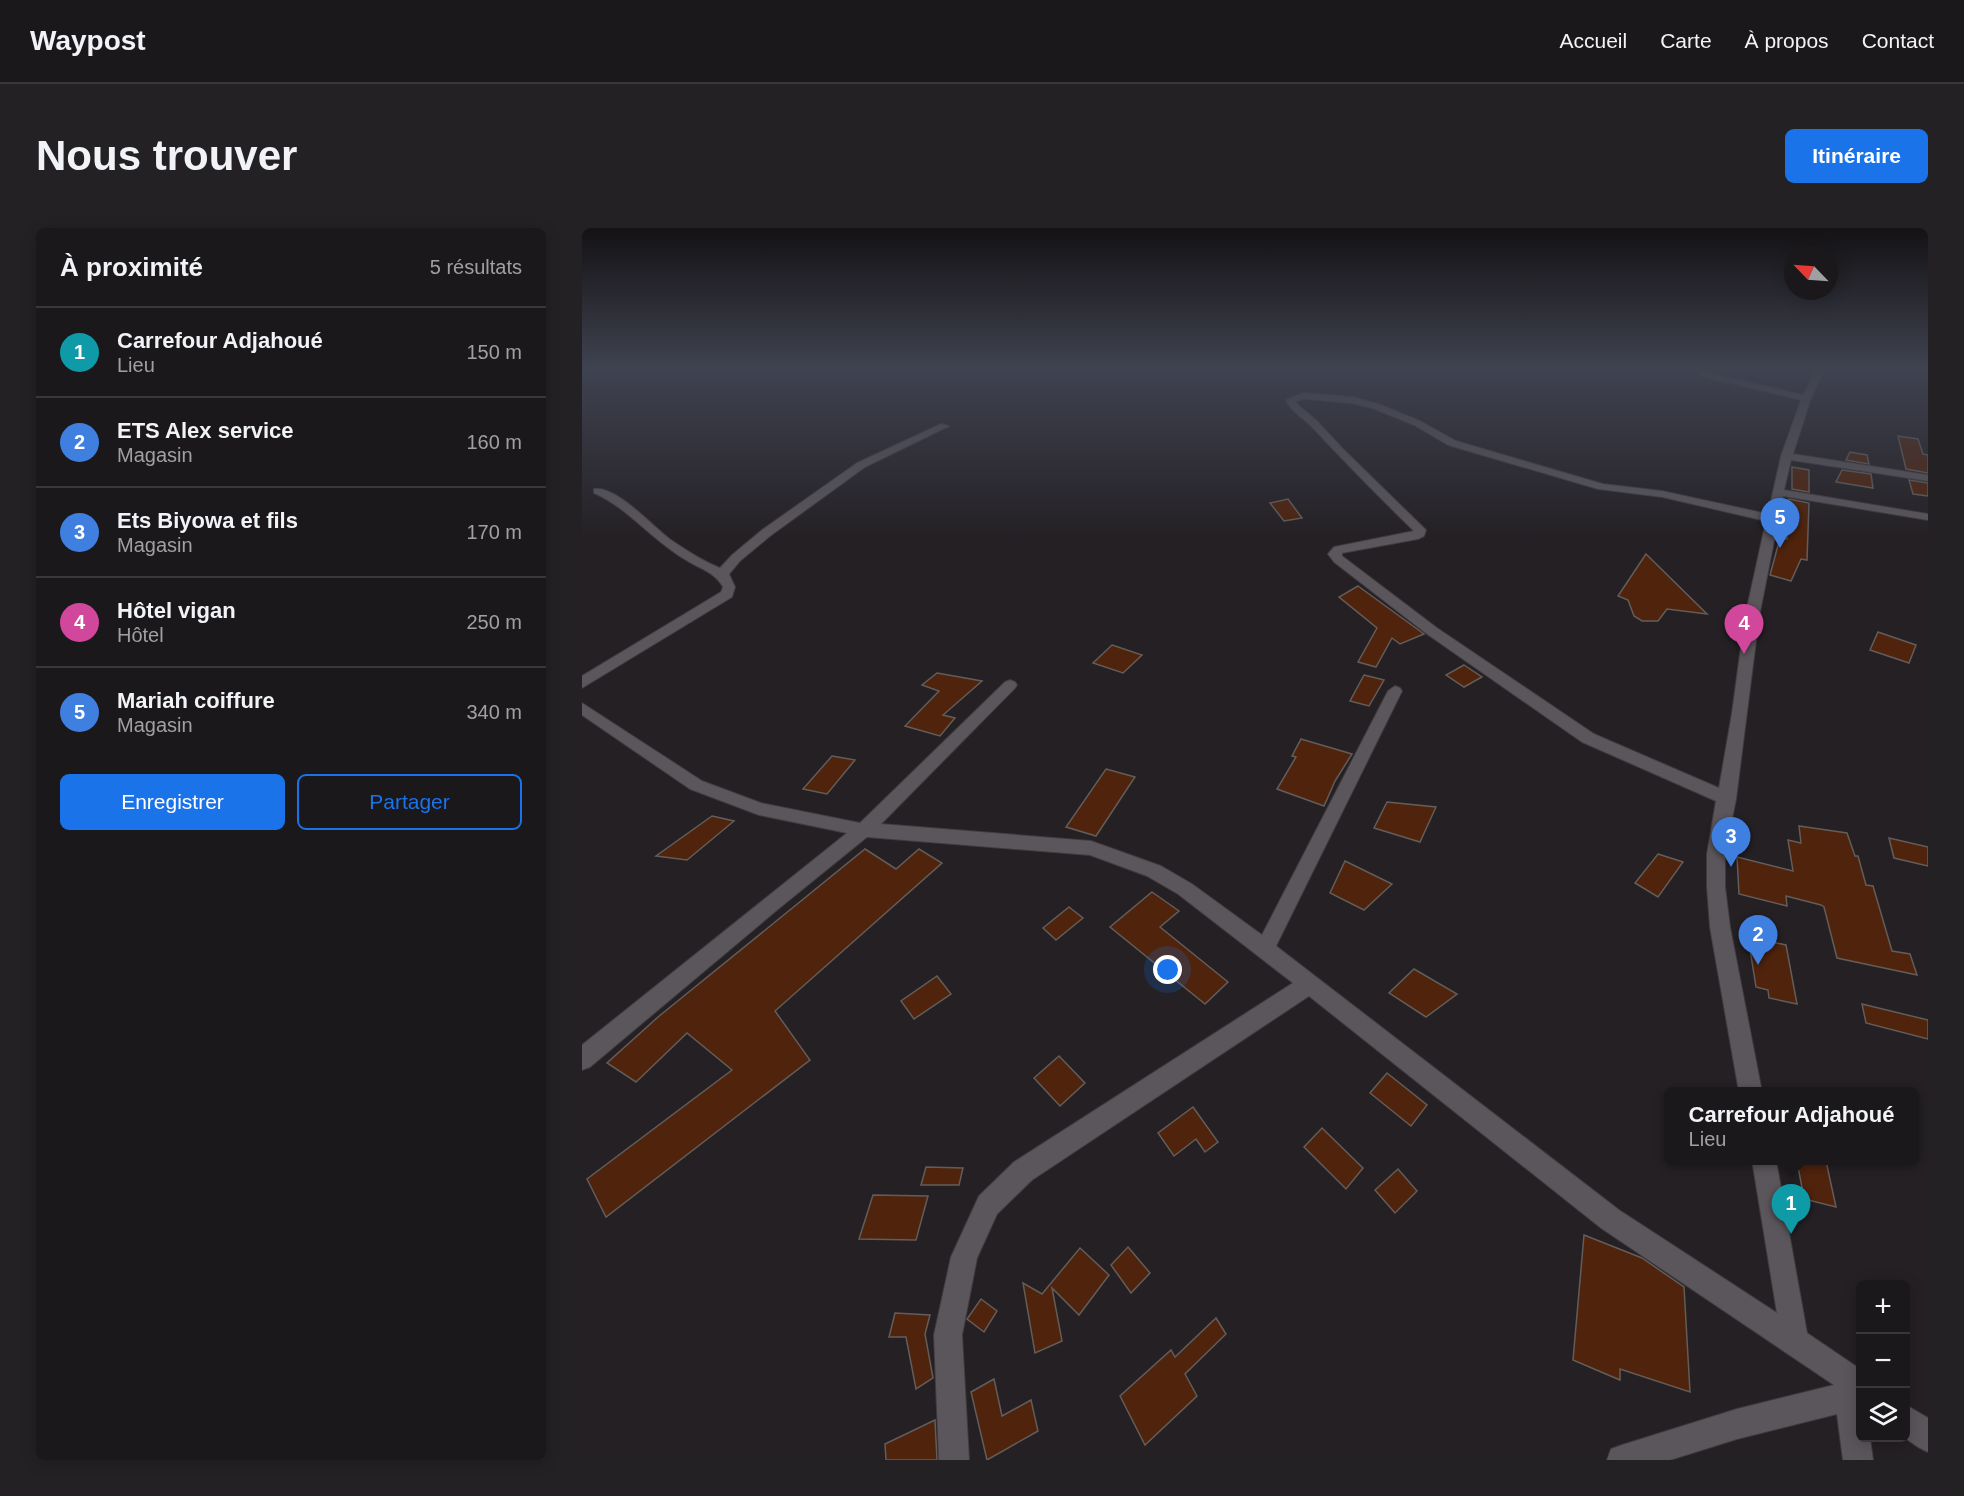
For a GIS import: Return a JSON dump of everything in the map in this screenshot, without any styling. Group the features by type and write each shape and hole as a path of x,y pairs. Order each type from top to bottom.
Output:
{"street":[{"path":"1315,424 1339,451 1420,530 1420,533 1414,536 1338,550 1334,554 1338,559 1432,631 1588,738 1727,799"},
{"path":"1420,424 1452,442 1602,487 1662,494 1774,519"},
{"path":"1750,1087 1720,927 1716,887 1716,854 1727,799 1752,617 1786,456 1797,424"},
{"path":"722,574 736,558 766,532 861,465 944,426"},
{"path":"1786,456 1928,478"},
{"path":"582,683 727,594 729,587 722,574 700,565 639,520 622,502 598,491"},
{"path":"1779,492 1928,517"},
{"path":"582,1059 770,904 864,830 1010,685"},
{"path":"1265,949 1395,691"},
{"path":"582,708 696,785 759,809 864,830 1051,843 1091,848 1154,871 1185,889 1265,949 1610,1220 1795,1341 1856,1390"},
{"path":"954,1460 948,1335 964,1257 988,1205 1023,1171 1310,984"},
{"path":"1765,1165 1795,1341"},
{"path":"1622,1460 1856,1390"},
{"path":"1910,1424 1928,1437"},
{"path":"1857,1442 1858,1460"}],"building":[{"path":"1898,436 1918,439 1923,454 1928,455 1928,473 1906,469"},
{"path":"1850,452 1867,455 1869,464 1846,460"},
{"path":"1792,467 1809,470 1809,492 1792,489"},
{"path":"1842,470 1871,474 1873,488 1836,482"},
{"path":"1909,480 1928,483 1928,496 1913,494"},
{"path":"1288,499 1302,518 1284,521 1270,503"},
{"path":"1789,499 1809,503 1807,560 1801,559 1791,581 1770,575 1780,538 1787,539"},
{"path":"1646,554 1707,614 1667,609 1658,621 1642,621 1634,616 1628,600 1618,596"},
{"path":"1358,586 1424,634 1400,644 1392,638 1376,667 1358,662 1377,628 1339,597"},
{"path":"1878,632 1916,645 1909,663 1870,650"},
{"path":"1112,645 1142,655 1123,673 1093,663"},
{"path":"1464,665 1482,677 1464,687 1446,675"},
{"path":"937,673 982,681 943,715 955,718 940,736 905,726 939,691 922,685"},
{"path":"1364,675 1384,680 1369,706 1350,701"},
{"path":"1301,739 1352,754 1335,781 1324,806 1277,789 1296,757 1292,756"},
{"path":"832,756 855,760 827,794 803,789"},
{"path":"1106,769 1135,777 1096,836 1066,827"},
{"path":"1387,802 1436,807 1420,842 1374,828"},
{"path":"712,816 734,821 687,860 656,856"},
{"path":"1799,826 1847,833 1855,856 1858,856 1866,885 1873,886 1892,951 1910,954 1917,975 1837,958 1824,907 1821,905 1786,896 1787,906 1739,894 1737,857 1793,871 1788,840 1801,843"},
{"path":"1889,838 1928,847 1928,866 1894,858"},
{"path":"865,849 896,869 919,849 942,863 775,1011 810,1060 606,1217 587,1179 732,1070 687,1033 636,1082 607,1063 658,1017"},
{"path":"1658,854 1683,862 1658,897 1635,883"},
{"path":"1345,861 1392,884 1364,910 1330,893"},
{"path":"1152,892 1179,911 1160,927 1228,982 1205,1004 1110,927"},
{"path":"1069,907 1083,918 1056,940 1043,928"},
{"path":"1748,937 1786,945 1797,1004 1769,998 1768,990 1756,987"},
{"path":"1414,969 1457,994 1426,1017 1389,993"},
{"path":"937,976 951,994 914,1019 901,1001"},
{"path":"1862,1004 1928,1020 1928,1039 1866,1023"},
{"path":"1059,1056 1085,1083 1060,1106 1034,1078"},
{"path":"1387,1073 1427,1105 1411,1126 1370,1093"},
{"path":"1193,1107 1218,1142 1205,1152 1196,1139 1174,1156 1158,1133"},
{"path":"1322,1128 1363,1168 1346,1189 1304,1147"},
{"path":"1798,1165 1827,1165 1836,1207 1804,1199"},
{"path":"926,1167 963,1168 959,1185 921,1185"},
{"path":"1398,1169 1417,1191 1395,1213 1375,1190"},
{"path":"873,1195 928,1196 916,1240 859,1239"},
{"path":"1584,1235 1642,1258 1684,1287 1690,1392 1620,1369 1620,1380 1573,1360"},
{"path":"1128,1247 1150,1273 1131,1293 1111,1265"},
{"path":"1080,1248 1109,1275 1079,1315 1052,1288 1062,1341 1035,1353 1023,1283 1042,1294"},
{"path":"981,1299 997,1311 984,1332 967,1319"},
{"path":"895,1313 930,1315 925,1334 933,1378 916,1389 906,1337 889,1337"},
{"path":"1216,1318 1226,1334 1185,1374 1197,1396 1145,1445 1120,1396 1171,1350 1175,1357"},
{"path":"994,1379 1002,1416 1031,1400 1038,1431 987,1460 971,1392"},
{"path":"935,1420 937,1460 886,1460 885,1444"}],"place":[{"name":"Mariah coiffure","path":"1780,548"},
{"name":"Hôtel vigan","path":"1744,654"},
{"name":"Ets Biyowa et fils","path":"1731,867"},
{"name":"ETS Alex service","path":"1758,965"},
{"name":"Carrefour Adjahoué","path":"1791,1234"}]}
